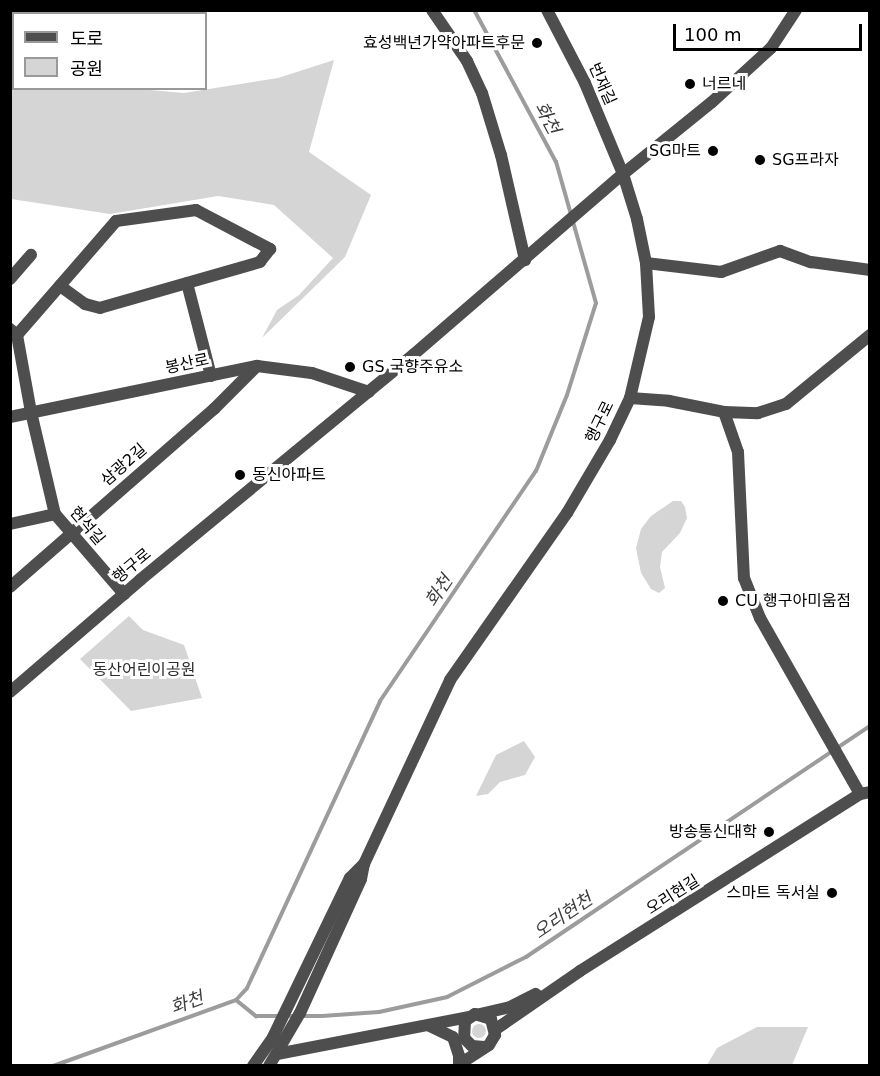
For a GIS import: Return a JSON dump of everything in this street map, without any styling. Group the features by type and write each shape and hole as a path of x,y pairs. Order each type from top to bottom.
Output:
{"street":[{"path":"432,10 467,61 482,93 501,155 525,260"},
{"name":"번재길","path":"547,10 585,83 623,174"},
{"path":"623,174 712,102 771,48 796,10"},
{"name":"행구로","path":"10,692 124,594 369,392 623,174 637,219 646,263 649,317 630,398 610,440 567,513 450,680 364,864 361,879 322,965 280,1050"},
{"path":"55,514 14,332 60,286 116,221 196,210 270,249 260,262 100,308 85,304 60,286"},
{"path":"646,263 721,272 780,251 811,262 870,270"},
{"path":"10,279 31,255"},
{"path":"187,283 211,376"},
{"path":"630,398 669,401 724,412 758,413 786,404 870,335"},
{"name":"봉산로","path":"10,417 257,366 312,373 369,392"},
{"name":"삼광2길","path":"10,587 214,409 257,366"},
{"path":"724,412 738,452 744,578 760,618 813,713 853,782 865,793"},
{"name":"현석길","path":"10,524 55,514 124,594"},
{"name":"오리현길","path":"496,1029 580,971 865,793"},
{"name":"행구로","path":"253,1065 264,1051 350,878 364,864"},
{"path":"269,1065 280,1050 430,1026 510,1007 580,971"},
{"path":"460,1065 493,1040 496,1029 491,1019 475,1015"},
{"path":"460,1065 458,1038 463,1026 475,1015"},
{"path":"430,1026 472,1046 484,1047"}],"green space":[{"path":"11,10 20,12 12,12 12,90 150,90 184,93 278,78 334,60 309,152 371,195 345,257 262,338 277,310 299,295 333,258 274,205 218,196 110,214 11,199"},
{"path":"673,501 681,501 687,518 680,533 662,552 660,567 665,588 659,593 651,589 641,573 636,548 641,529 651,516"},
{"name":"동산어린이공원","path":"129,616 143,630 184,645 202,698 131,711 80,659"},
{"path":"524,741 535,757 525,775 500,782 488,794 476,796 496,755"},
{"path":"479,1024 484,1026 486,1031 484,1036 479,1038 474,1036 472,1031 474,1026"},
{"path":"757,1027 808,1027 792,1065 707,1065 717,1048"}],"waterway":[{"name":"화천","path":"53,1066 236,1000 247,988 380,701 536,471 567,395 596,303 556,162 474,10"},
{"name":"오리현천","path":"236,1000 256,1016 322,1016 379,1012 447,997 526,957 870,726"}],"place":[{"name":"효성백년가약아파트후문","path":"537,43"},
{"name":"너르네","path":"690,84"},
{"name":"SG마트","path":"713,151"},
{"name":"SG프라자","path":"760,160"},
{"name":"GS 국향주유소","path":"350,367"},
{"name":"동신아파트","path":"240,475"},
{"name":"CU 행구아미움점","path":"723,601"},
{"name":"방송통신대학","path":"769,832"},
{"name":"스마트 독서실","path":"832,893"}]}
